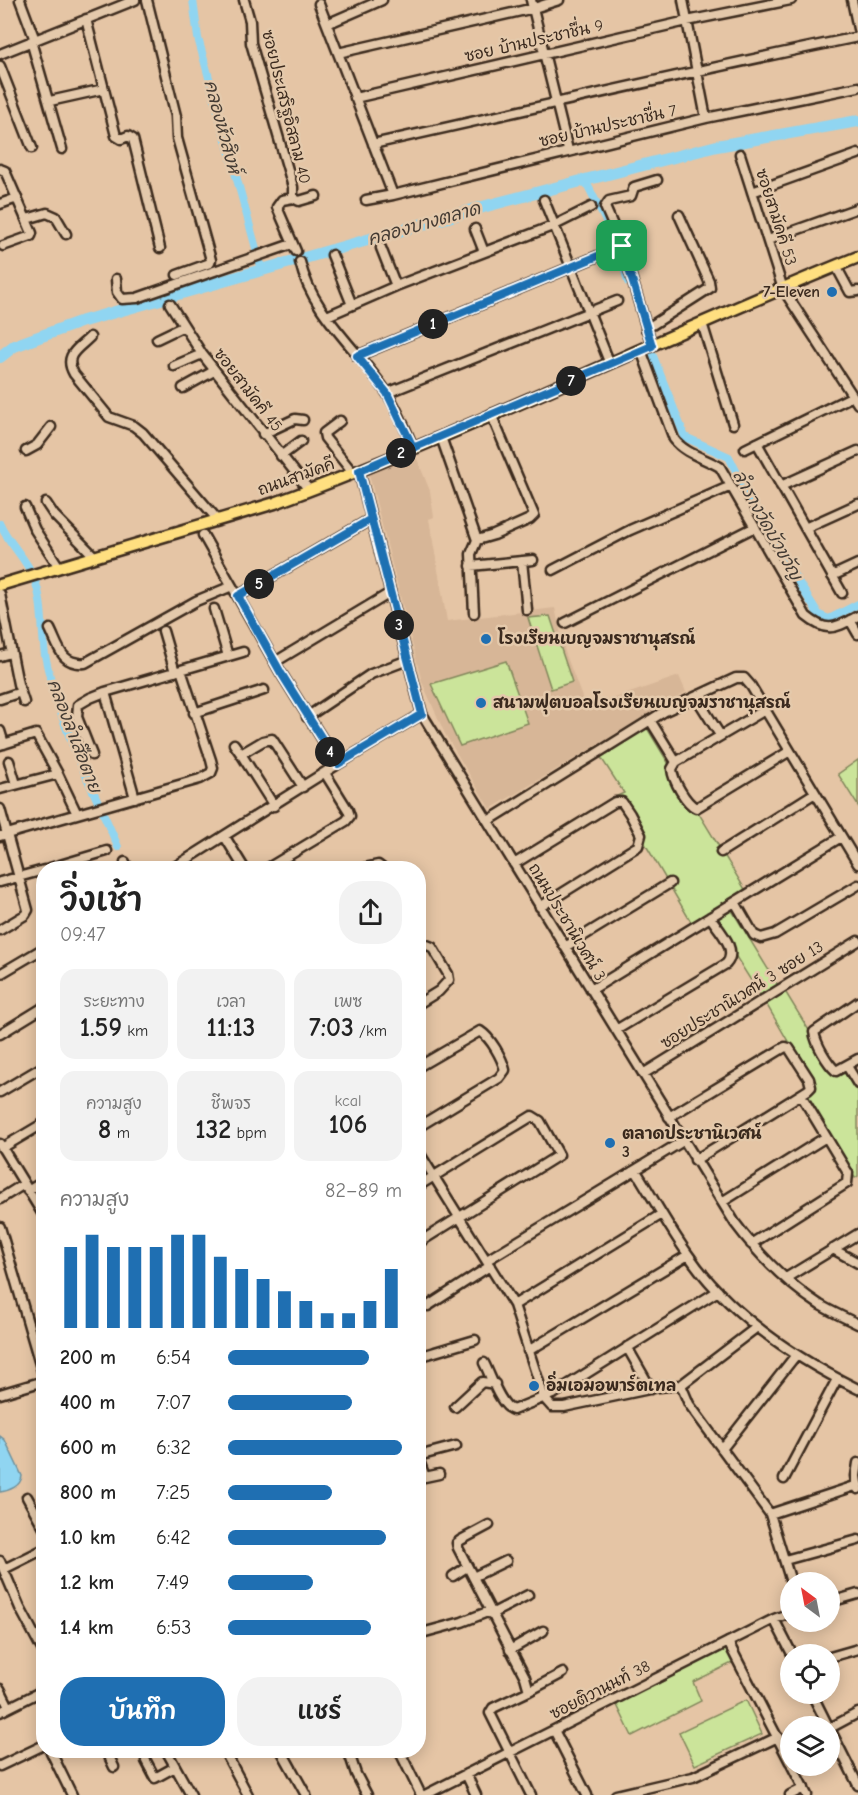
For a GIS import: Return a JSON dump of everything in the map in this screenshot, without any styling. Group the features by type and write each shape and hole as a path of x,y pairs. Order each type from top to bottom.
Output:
{"main road":[{"name":"ถนนสามัคคี","path":"0,585 309,490 441,436 858,257"}],"street":[{"path":"20,0 62,149"},
{"path":"0,54 135,0"},
{"path":"147,0 177,116 177,138 211,260 210,264 177,275"},
{"name":"ซอยประเสริฐอิสลาม 40","path":"116,279 117,292 122,299 137,298 294,248 277,207 282,200 292,198 293,187 251,43 250,21 244,0"},
{"path":"327,24 382,0"},
{"path":"338,53 532,4 560,0"},
{"path":"683,0 706,118"},
{"name":"ซอย บ้านประชาชื่น 9","path":"355,98 687,21 791,0"},
{"path":"852,0 858,29"},
{"path":"319,4 393,195"},
{"path":"532,4 568,150"},
{"path":"86,18 116,136 121,139 128,136 133,139 160,248"},
{"path":"373,144 557,104 696,70 858,37"},
{"path":"0,66 32,147"},
{"name":"ซอย บ้านประชาชื่น 7","path":"366,200 706,118 858,87"},
{"path":"50,102 104,89"},
{"name":"ซอยสามัคคี 53","path":"740,154 783,290 858,404"},
{"path":"752,192 858,154"},
{"path":"0,169 5,171 32,231 31,236 3,246"},
{"path":"652,346 605,205 631,196 634,187 657,180"},
{"path":"292,198 299,201 316,196"},
{"path":"0,204 17,198"},
{"path":"544,200 610,364"},
{"path":"327,316 396,286 555,225 591,207"},
{"path":"768,240 858,208"},
{"path":"27,219 47,213 56,217 66,234"},
{"path":"645,329 710,288 693,242 679,215"},
{"path":"475,229 484,252"},
{"path":"357,356 619,247"},
{"path":"381,249 396,286"},
{"path":"332,255 352,305"},
{"path":"301,266 327,316 387,393 413,447"},
{"path":"836,266 850,292 858,291"},
{"path":"387,393 617,301"},
{"name":"ซอยสามัคคี 45","path":"170,304 214,371 309,490"},
{"path":"702,324 733,424"},
{"path":"157,339 184,326"},
{"path":"90,337 71,355 70,367 74,374 109,417 134,426 143,433 217,519"},
{"path":"641,350 674,439 681,449 702,456 720,467 806,616 819,627 832,628 854,618 858,634"},
{"path":"174,366 202,354"},
{"path":"183,388 214,371"},
{"path":"745,450 853,396"},
{"path":"477,540 494,535 534,515 491,414"},
{"path":"262,434 294,419 303,420"},
{"path":"340,421 324,433 325,438 356,472"},
{"path":"26,451 37,445 51,427"},
{"path":"441,436 477,540 471,554 474,613"},
{"path":"281,456 301,441"},
{"path":"757,443 842,593"},
{"path":"781,486 858,451"},
{"name":"ถนนประชานิเวศน์ 3","path":"356,472 371,519 422,714 683,1141 751,1244 768,1263 819,1305 858,1324"},
{"path":"553,570 630,530 731,486"},
{"path":"46,503 54,515 94,556"},
{"path":"805,528 858,504"},
{"path":"25,507 35,530 59,567"},
{"path":"238,596 371,519"},
{"path":"566,623 755,527"},
{"path":"203,535 307,717 338,764"},
{"path":"471,566 532,560"},
{"path":"522,561 527,610"},
{"path":"832,576 858,564"},
{"path":"50,629 68,662 85,663 196,601 232,586"},
{"path":"275,662 390,592"},
{"path":"0,594 18,684 24,702"},
{"path":"214,609 228,656"},
{"path":"4,835 200,779 211,773 213,768 211,760 163,631"},
{"path":"92,755 76,712 78,705 105,692 243,652"},
{"path":"307,717 371,674 408,660"},
{"path":"488,821 650,720 736,678 744,678 858,864"},
{"path":"194,713 264,690"},
{"path":"105,692 135,798"},
{"path":"0,699 15,694"},
{"path":"696,697 720,735"},
{"path":"765,710 676,762 672,772 682,790 693,807 701,807 790,751"},
{"path":"185,861 422,714"},
{"path":"650,720 676,762"},
{"path":"0,731 2,745 36,734 77,814"},
{"path":"241,754 263,741 272,739 303,788"},
{"path":"234,744 274,806"},
{"path":"9,761 16,784"},
{"path":"280,861 346,821 350,816 325,772"},
{"path":"0,789 58,774"},
{"path":"721,852 815,793"},
{"path":"514,864 615,802 618,801 625,805 641,836 638,846 540,907"},
{"path":"0,809 4,835 20,877 28,910 25,915 0,930"},
{"path":"225,837 240,861"},
{"path":"591,990 841,837"},
{"path":"80,861 107,851"},
{"path":"0,882 36,872"},
{"path":"565,947 670,883"},
{"path":"735,902 754,934 761,938 775,934 858,885"},
{"path":"616,1030 726,964 732,954 730,948 710,917"},
{"name":"ซอยประชานิเวศน์ 3 ซอย 13","path":"643,1074 858,941"},
{"path":"426,945 432,947 448,974 446,984 426,998"},
{"path":"0,974 36,953"},
{"path":"858,1002 815,1029 814,1035 836,1071 858,1059"},
{"path":"0,1034 36,1013"},
{"path":"426,1062 480,1031 489,1040 505,1067 504,1074 426,1122"},
{"path":"669,1118 783,1048 789,1048 811,1083 811,1087 801,1095 695,1160"},
{"path":"847,1066 858,1084"},
{"path":"0,1092 36,1071"},
{"path":"751,1244 847,1183 848,1173 801,1095"},
{"path":"426,1182 532,1116 540,1121 559,1155 426,1238"},
{"path":"36,1127 1,1146 36,1203"},
{"path":"722,1202 826,1137"},
{"path":"428,1306 488,1263 683,1141"},
{"path":"426,1163 514,1305 544,1398 552,1407 681,1385 757,1327"},
{"path":"636,1171 688,1255 718,1290 757,1327 796,1355 858,1389"},
{"path":"0,1199 36,1184"},
{"path":"514,1305 662,1214"},
{"path":"0,1227 36,1352"},
{"path":"786,1278 858,1234"},
{"path":"833,1249 858,1263"},
{"path":"528,1351 688,1255"},
{"path":"484,1363 500,1398 509,1409 513,1410 544,1398 718,1290"},
{"path":"426,1355 475,1340"},
{"path":"627,1347 651,1389"},
{"path":"722,1449 796,1355"},
{"path":"784,1479 837,1379"},
{"path":"455,1407 482,1382 495,1384"},
{"path":"0,1394 36,1383"},
{"path":"681,1385 689,1404 770,1514 788,1572"},
{"path":"426,1455 456,1446"},
{"path":"770,1514 858,1487 856,1469 858,1464"},
{"path":"426,1477 439,1474"},
{"path":"27,1497 36,1513"},
{"path":"489,1524 458,1543 458,1548 530,1691"},
{"path":"784,1560 858,1540"},
{"path":"36,1552 2,1565 36,1636"},
{"path":"473,1577 506,1561"},
{"path":"453,1576 467,1567"},
{"path":"840,1599 858,1594"},
{"path":"426,1632 490,1612 528,1595"},
{"name":"ซอยติวานนท์ 38","path":"423,1795 780,1617"},
{"path":"774,1619 787,1644"},
{"path":"510,1650 543,1631"},
{"path":"728,1642 780,1741"},
{"path":"840,1654 858,1649"},
{"path":"531,1795 490,1713 493,1708 563,1673"},
{"path":"0,1689 4,1709 36,1694"},
{"path":"840,1722 858,1713"},
{"path":"554,1730 587,1795"},
{"path":"616,1795 693,1776 778,1737"},
{"path":"840,1746 855,1771 858,1785"},
{"path":"0,1766 36,1749"},
{"path":"54,1758 72,1795"},
{"path":"110,1758 114,1767"},
{"path":"170,1758 191,1795"},
{"path":"228,1758 248,1795"},
{"path":"285,1758 306,1795"},
{"path":"351,1758 367,1795"},
{"path":"403,1758 423,1795"},
{"path":"146,1761 155,1778 175,1767"},
{"path":"466,1774 476,1795"},
{"path":"790,1795 805,1792 797,1776"}],"shaded area":[{"name":"โรงเรียนเบญจมราชานุสรณ์","path":"415,454 430,491 434,517 429,519 447,621 555,608 565,652 586,708 679,676 686,692 490,809 445,734 422,682 369,474"}],"green space":[{"path":"550,616 572,682 551,689 528,618"},
{"name":"สนามฟุตบอลโรงเรียนเบญจมราชานุสรณ์","path":"506,661 528,723 460,746 431,684"},
{"path":"647,728 746,891 728,904 779,987 762,998 709,914 691,922 617,796 624,793 600,756"},
{"path":"858,760 858,806 838,774"},
{"path":"783,988 835,1073 847,1065 858,1083 858,1176 855,1178 802,1093 814,1086 764,1000"},
{"path":"727,1649 734,1662 693,1682 701,1701 632,1736 616,1703"},
{"path":"746,1700 762,1734 695,1765 679,1732"}],"water":[{"path":"0,1436 5,1440 22,1476 14,1487 0,1492"}],"waterway":[{"name":"คลองหัวสิงห์","path":"193,0 198,38 257,252"},
{"name":"คลองบางตลาด","path":"0,357 14,346 80,322 490,205 717,146 858,121"},
{"name":"ลำรางวัดบัวขวัญ","path":"585,180 617,243 628,282"},
{"name":"คลองหัวสิงห์","path":"260,263 262,270"},
{"name":"ลำรางวัดบัวขวัญ","path":"651,351 685,437 729,457 768,534 819,615 829,619 858,604"},
{"name":"คลองลำเสือตาย","path":"0,524 34,578 41,606 45,655 54,691 71,740 118,847"}],"place":[{"name":"7-Eleven","path":"832,292"},
{"name":"โรงเรียนเบญจมราชานุสรณ์","path":"486,639"},
{"name":"สนามฟุตบอลโรงเรียนเบญจมราชานุสรณ์","path":"481,703"},
{"name":"ตลาดประชานิเวศน์ 3","path":"610,1143"},
{"name":"อิ่มเอมอพาร์ตเทล","path":"534,1386"}],"route":[{"path":"622,246 357,356 387,393 413,447 359,471 422,714 338,764 307,717 238,596 371,519 359,471 652,346 645,329 622,246"}]}
